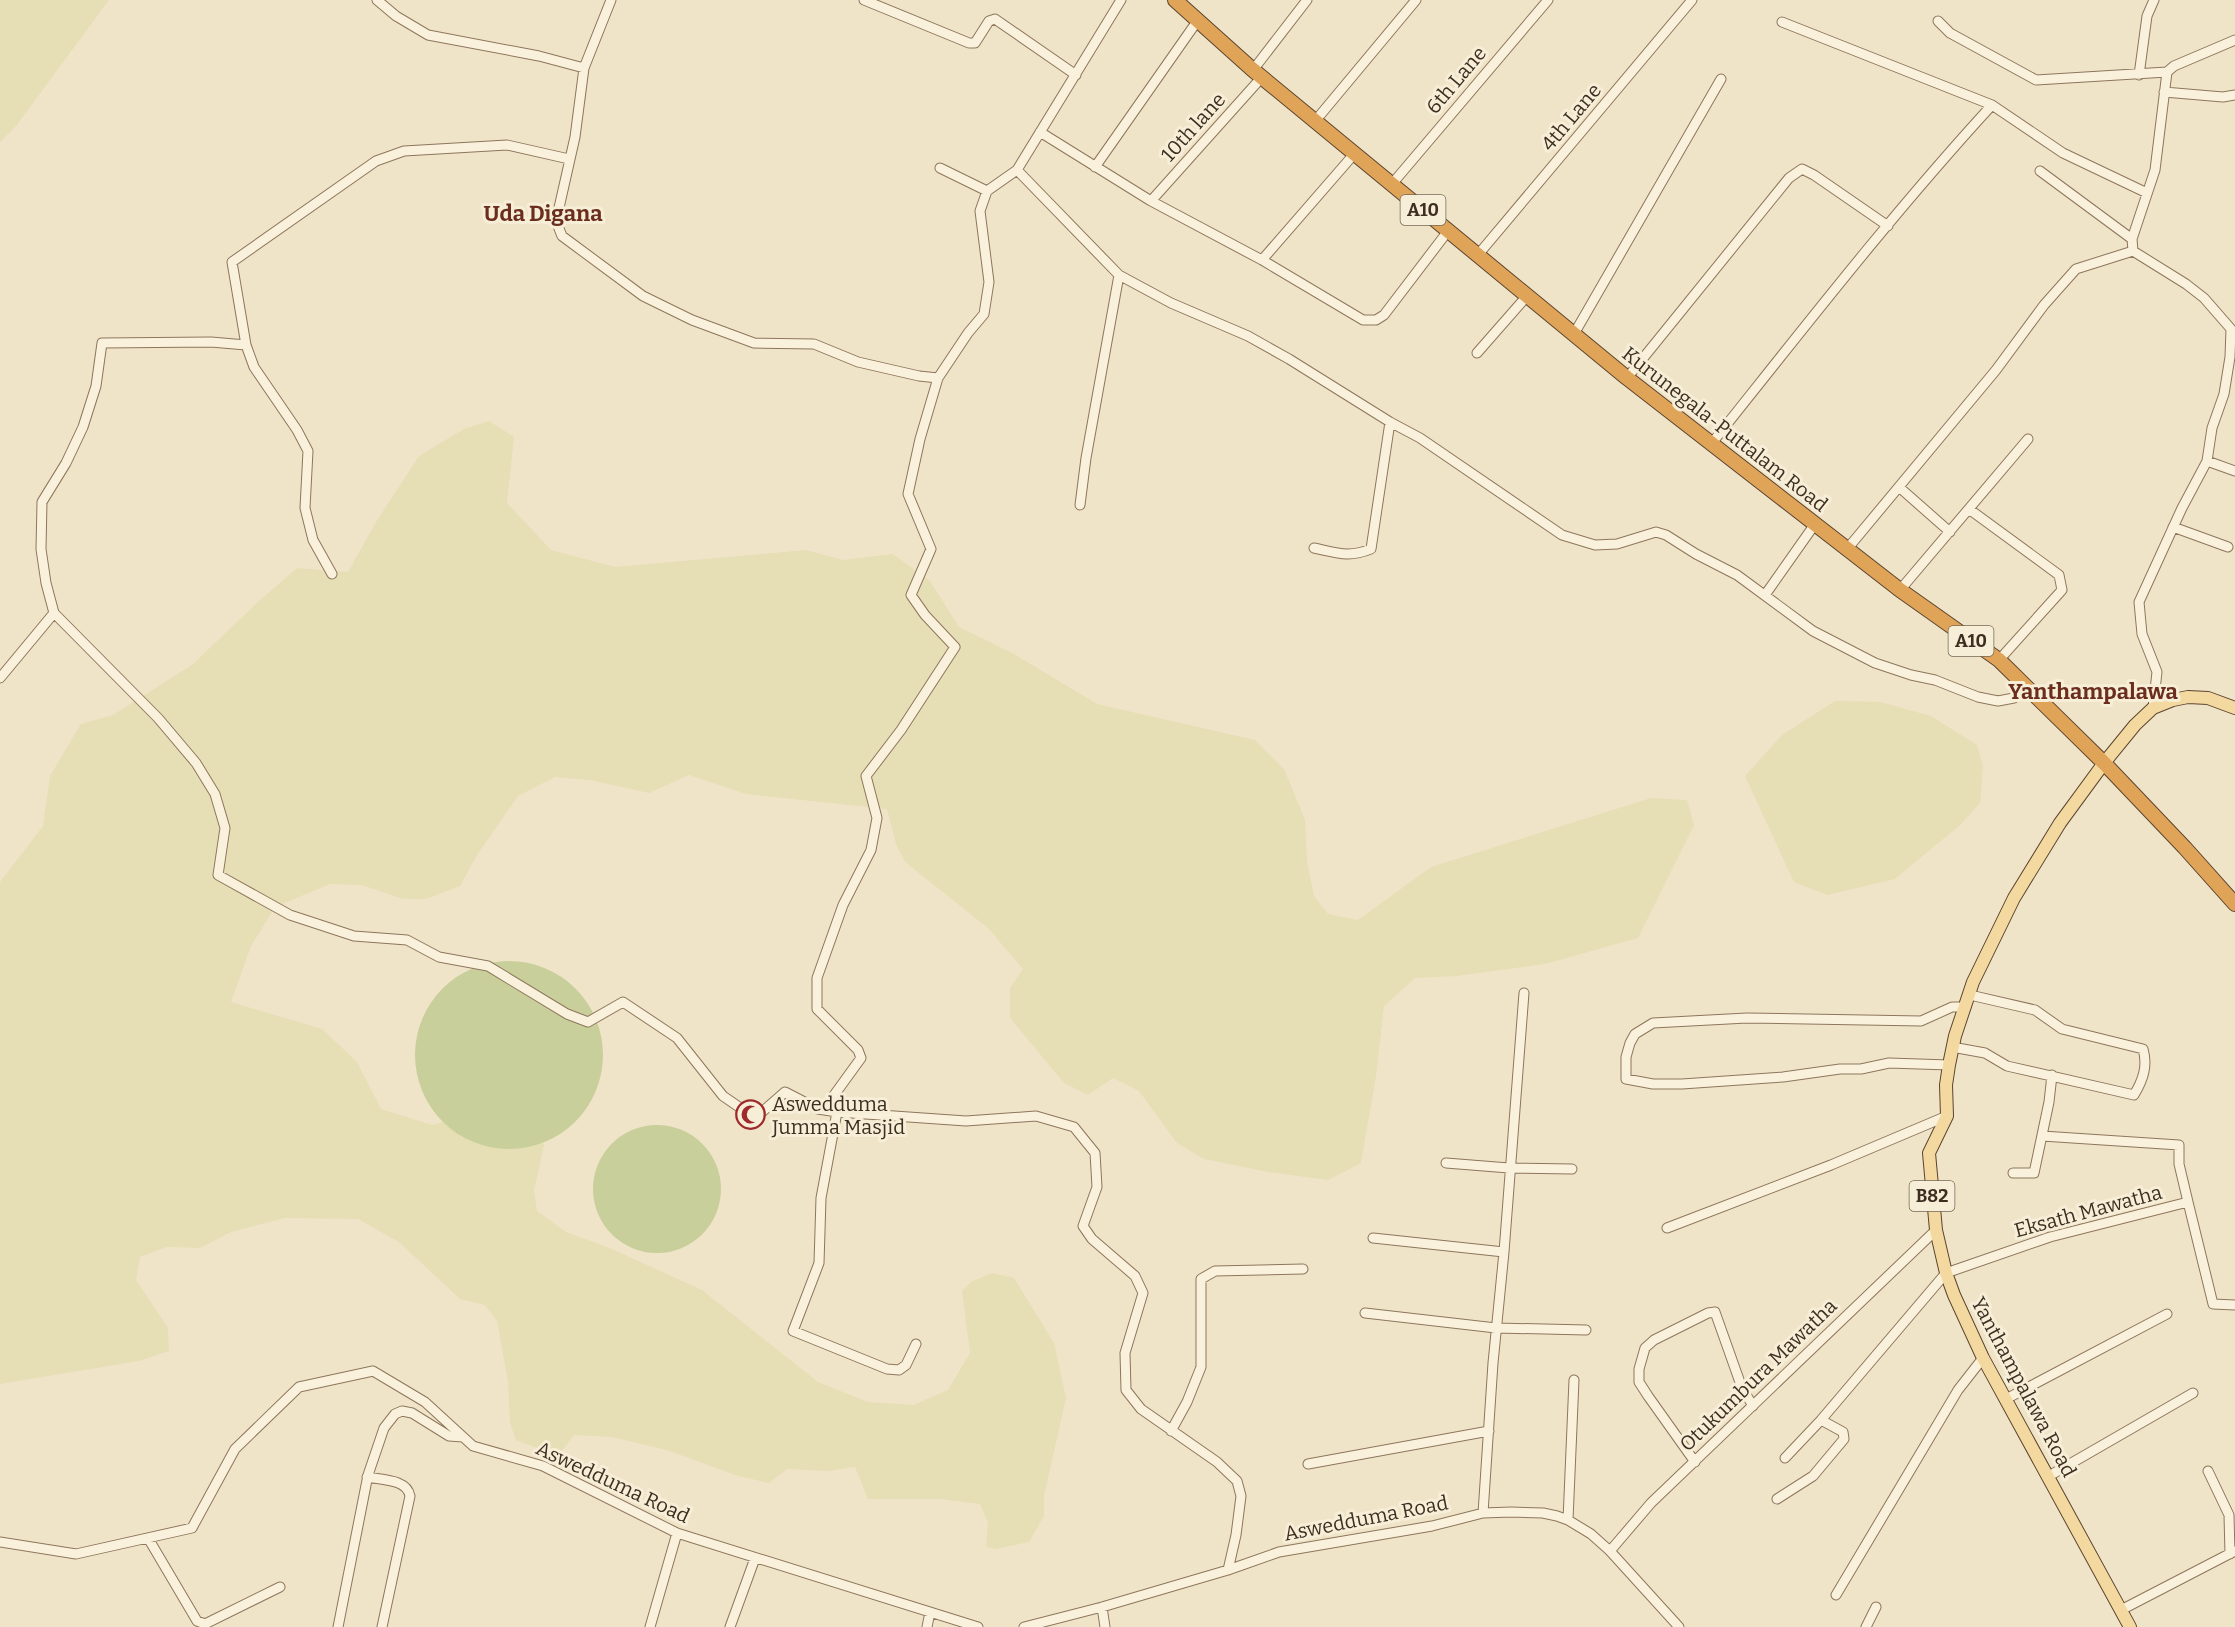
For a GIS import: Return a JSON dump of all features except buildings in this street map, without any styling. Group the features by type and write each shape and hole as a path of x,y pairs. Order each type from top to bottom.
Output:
{"highway":[{"name":"Kurunegala-Puttalam Road","path":"1184,3 1198,20 1258,74 1627,378 1900,590 1999,660 2104,763 2235,904"}],"main road":[{"path":"2154,708 2188,697 2208,698 2235,708"},
{"name":"Yanthampalawa Road","path":"2130,1627 1983,1358 1961,1311 1946,1273 1936,1230 1929,1153 1947,1116 1946,1085 1952,1047 1970,995 2000,924 2028,871 2082,791 2135,725 2154,708"}],"street":[{"path":"376,0 396,16 428,35 539,56 584,68"},
{"path":"611,0 584,68 575,137 556,221 562,236 643,296 692,320 754,343 814,344 858,362 938,378"},
{"path":"864,0 969,43 975,43 989,21 995,19 1076,75"},
{"path":"916,1344 906,1365 899,1370 887,1369 793,1331 819,1263 821,1198 837,1112 832,1098 861,1058 858,1050 817,1009 817,978 843,905 871,850 877,818 866,776 901,730 955,647 925,615 912,594 931,549 908,494 920,439 938,378 968,333 984,314 989,282 980,211 987,191 1017,170 1121,0"},
{"name":"10th lane","path":"1151,201 1258,74 1307,0"},
{"path":"1316,120 1416,0"},
{"name":"6th Lane","path":"1392,184 1548,0"},
{"name":"4th Lane","path":"1477,256 1692,0"},
{"path":"2139,75 2148,16 2154,0"},
{"path":"1095,167 1198,20"},
{"path":"1938,21 1950,33 2036,80 2167,72 2174,66 2235,40"},
{"path":"1782,22 1992,105 2063,153 2147,193"},
{"path":"2133,251 2132,239 2155,170 2167,72"},
{"path":"1574,334 1720,79"},
{"path":"2164,92 2223,97 2235,95"},
{"path":"1712,443 1941,161 1992,105"},
{"path":"1040,132 1151,201 1262,260 1363,320 1376,320 1384,315 1448,231"},
{"path":"332,574 313,540 305,508 308,451 254,368 246,345 232,262 376,161 404,150 507,145 569,159"},
{"path":"1262,260 1355,153"},
{"path":"940,168 987,191"},
{"path":"1627,378 1789,178 1802,169 1888,226"},
{"path":"1017,170 1119,275 1171,303 1248,336 1289,359 1420,438 1562,534 1595,546 1617,544 1656,532 1666,535 1696,555 1737,575 1813,631 1875,663 1935,680 1978,697 1998,701 2014,698 2029,688"},
{"path":"2040,171 2132,239"},
{"path":"1848,548 1996,370 2044,305 2076,269 2133,251 2186,284 2204,298 2233,328 2224,394 2212,428 2207,461 2173,527 2139,602 2142,634 2157,672 2154,708"},
{"path":"1080,505 1086,458 1119,275"},
{"path":"1477,353 1527,296"},
{"path":"246,345 211,342 102,343 96,386 83,427 66,462 42,502 40,549 54,614 158,718 196,763 215,794 225,828 218,875 290,915 354,936 407,940 439,957 488,966 567,1014 588,1022 623,1002 676,1038 723,1096 755,1118 785,1092 818,1109 837,1112 966,1121 1036,1116 1074,1127 1095,1153 1097,1187 1083,1226 1092,1239 1135,1276 1143,1293 1125,1353 1126,1390 1141,1409 1217,1462 1237,1481 1241,1496 1236,1535 1228,1570"},
{"path":"1314,548 1356,555 1371,549 1390,422"},
{"path":"1900,590 2028,439"},
{"path":"2207,461 2235,471"},
{"path":"1899,487 1950,532"},
{"path":"1969,509 2059,575 2062,590 1999,660"},
{"path":"1765,595 1815,524"},
{"path":"2173,527 2228,547"},
{"path":"0,678 54,614"},
{"path":"1483,1513 1524,993"},
{"path":"1952,1047 1985,1053 2007,1066 2134,1095 2142,1082 2146,1061 2143,1049 2062,1029 2035,1010 1970,995"},
{"path":"1949,1065 1889,1063 1861,1069 1712,1083 1653,1084 1626,1079 1626,1057 1635,1034 1653,1023 1747,1018 1921,1021 1952,1007 1966,1007"},
{"path":"2013,1173 2034,1173 2052,1075"},
{"path":"1667,1228 1831,1165 1947,1116"},
{"path":"2042,1136 2179,1145 2179,1164 2188,1202"},
{"path":"1446,1163 1509,1168 1572,1169"},
{"name":"Eksath Mawatha","path":"1946,1273 2050,1237 2188,1202 2213,1304 2235,1305"},
{"name":"Otukumbura Mawatha","path":"1610,1551 1645,1510 1936,1230"},
{"path":"1373,1238 1504,1252"},
{"path":"1171,1431 1187,1402 1201,1368 1201,1280 1215,1271 1303,1269"},
{"path":"1785,1458 1821,1420 1946,1273"},
{"path":"1695,1462 1662,1419 1639,1382 1639,1369 1645,1348 1673,1329 1715,1311 1742,1388 1753,1406"},
{"path":"1365,1313 1496,1328 1586,1330"},
{"path":"2006,1399 2168,1314"},
{"path":"1836,1595 1958,1390 1983,1358"},
{"name":"Aswedduma Road","path":"0,1542 76,1554 192,1528 235,1449 299,1387 373,1371 425,1402 473,1446 543,1466 677,1533 978,1627"},
{"path":"1568,1520 1575,1380"},
{"path":"2049,1476 2193,1392"},
{"path":"338,1627 368,1477 384,1428 395,1414 402,1411 412,1413 449,1436 463,1437"},
{"path":"1777,1499 1813,1476 1844,1439 1843,1432 1821,1420"},
{"path":"1308,1464 1489,1431"},
{"path":"2121,1610 2233,1553 2229,1515 2208,1471"},
{"path":"368,1477 404,1484 409,1489 410,1496 382,1627"},
{"name":"Aswedduma Road","path":"1024,1627 1228,1570 1279,1552 1432,1526 1483,1513 1543,1513 1568,1520 1591,1534 1610,1551 1679,1627"},
{"path":"650,1627 677,1533"},
{"path":"148,1538 197,1621 205,1624 280,1587"},
{"path":"730,1627 754,1561"},
{"path":"1102,1607 1105,1627"},
{"path":"1866,1627 1876,1607"},
{"path":"927,1627 930,1612"}],"shaded area":[{"path":"0,0 109,0 16,126 0,142"},
{"path":"489,421 514,437 507,503 551,550 615,567 806,550 843,560 893,554 930,581 959,627 1014,654 1097,704 1255,740 1284,769 1305,820 1307,862 1314,896 1328,914 1358,920 1431,867 1651,798 1687,800 1694,825 1638,938 1545,964 1457,976 1415,978 1384,1006 1376,1076 1361,1163 1328,1180 1268,1172 1204,1159 1177,1143 1139,1091 1113,1078 1088,1095 1064,1083 1010,1018 1010,988 1023,969 988,928 905,862 896,844 887,809 746,794 689,775 649,793 590,780 555,777 518,796 477,855 460,886 426,899 403,899 362,885 330,884 275,907 251,946 231,1002 322,1029 357,1062 381,1109 432,1125 456,1118 528,1127 544,1145 534,1191 537,1211 566,1232 612,1249 702,1290 818,1382 868,1402 913,1405 948,1390 970,1353 962,1291 971,1282 992,1273 1014,1278 1054,1343 1066,1398 1044,1496 1044,1516 1029,1542 996,1549 986,1547 988,1523 980,1504 939,1499 868,1499 855,1467 827,1471 787,1469 769,1483 738,1476 667,1450 612,1437 574,1435 558,1456 516,1440 510,1423 508,1381 497,1321 485,1305 460,1299 399,1242 358,1219 285,1218 231,1232 200,1248 167,1247 140,1257 136,1280 168,1328 169,1351 139,1361 0,1384 0,882 43,826 50,776 81,724 113,715 192,665 297,568 348,572 376,522 419,456 464,429"},
{"path":"1835,701 1880,702 1931,716 1977,745 1983,766 1980,803 1959,826 1895,879 1827,895 1794,882 1745,776 1782,735"}],"green space":[{"path":"509,961 545,968 569,982 582,995 596,1019 603,1055 596,1091 582,1115 569,1128 545,1142 509,1149 473,1142 449,1128 436,1115 422,1091 415,1055 422,1019 436,995 449,982 473,968"},
{"path":"657,1125 681,1130 702,1144 716,1165 721,1189 716,1213 702,1234 681,1248 657,1253 633,1248 612,1234 598,1213 593,1189 598,1165 612,1144 633,1130"}],"place":[{"name":"Aswedduma Jumma Masjid","path":"751,1115"}],"district":[{"name":"Uda Digana","path":"543,213"},
{"name":"Yanthampalawa","path":"2093,691"}]}
